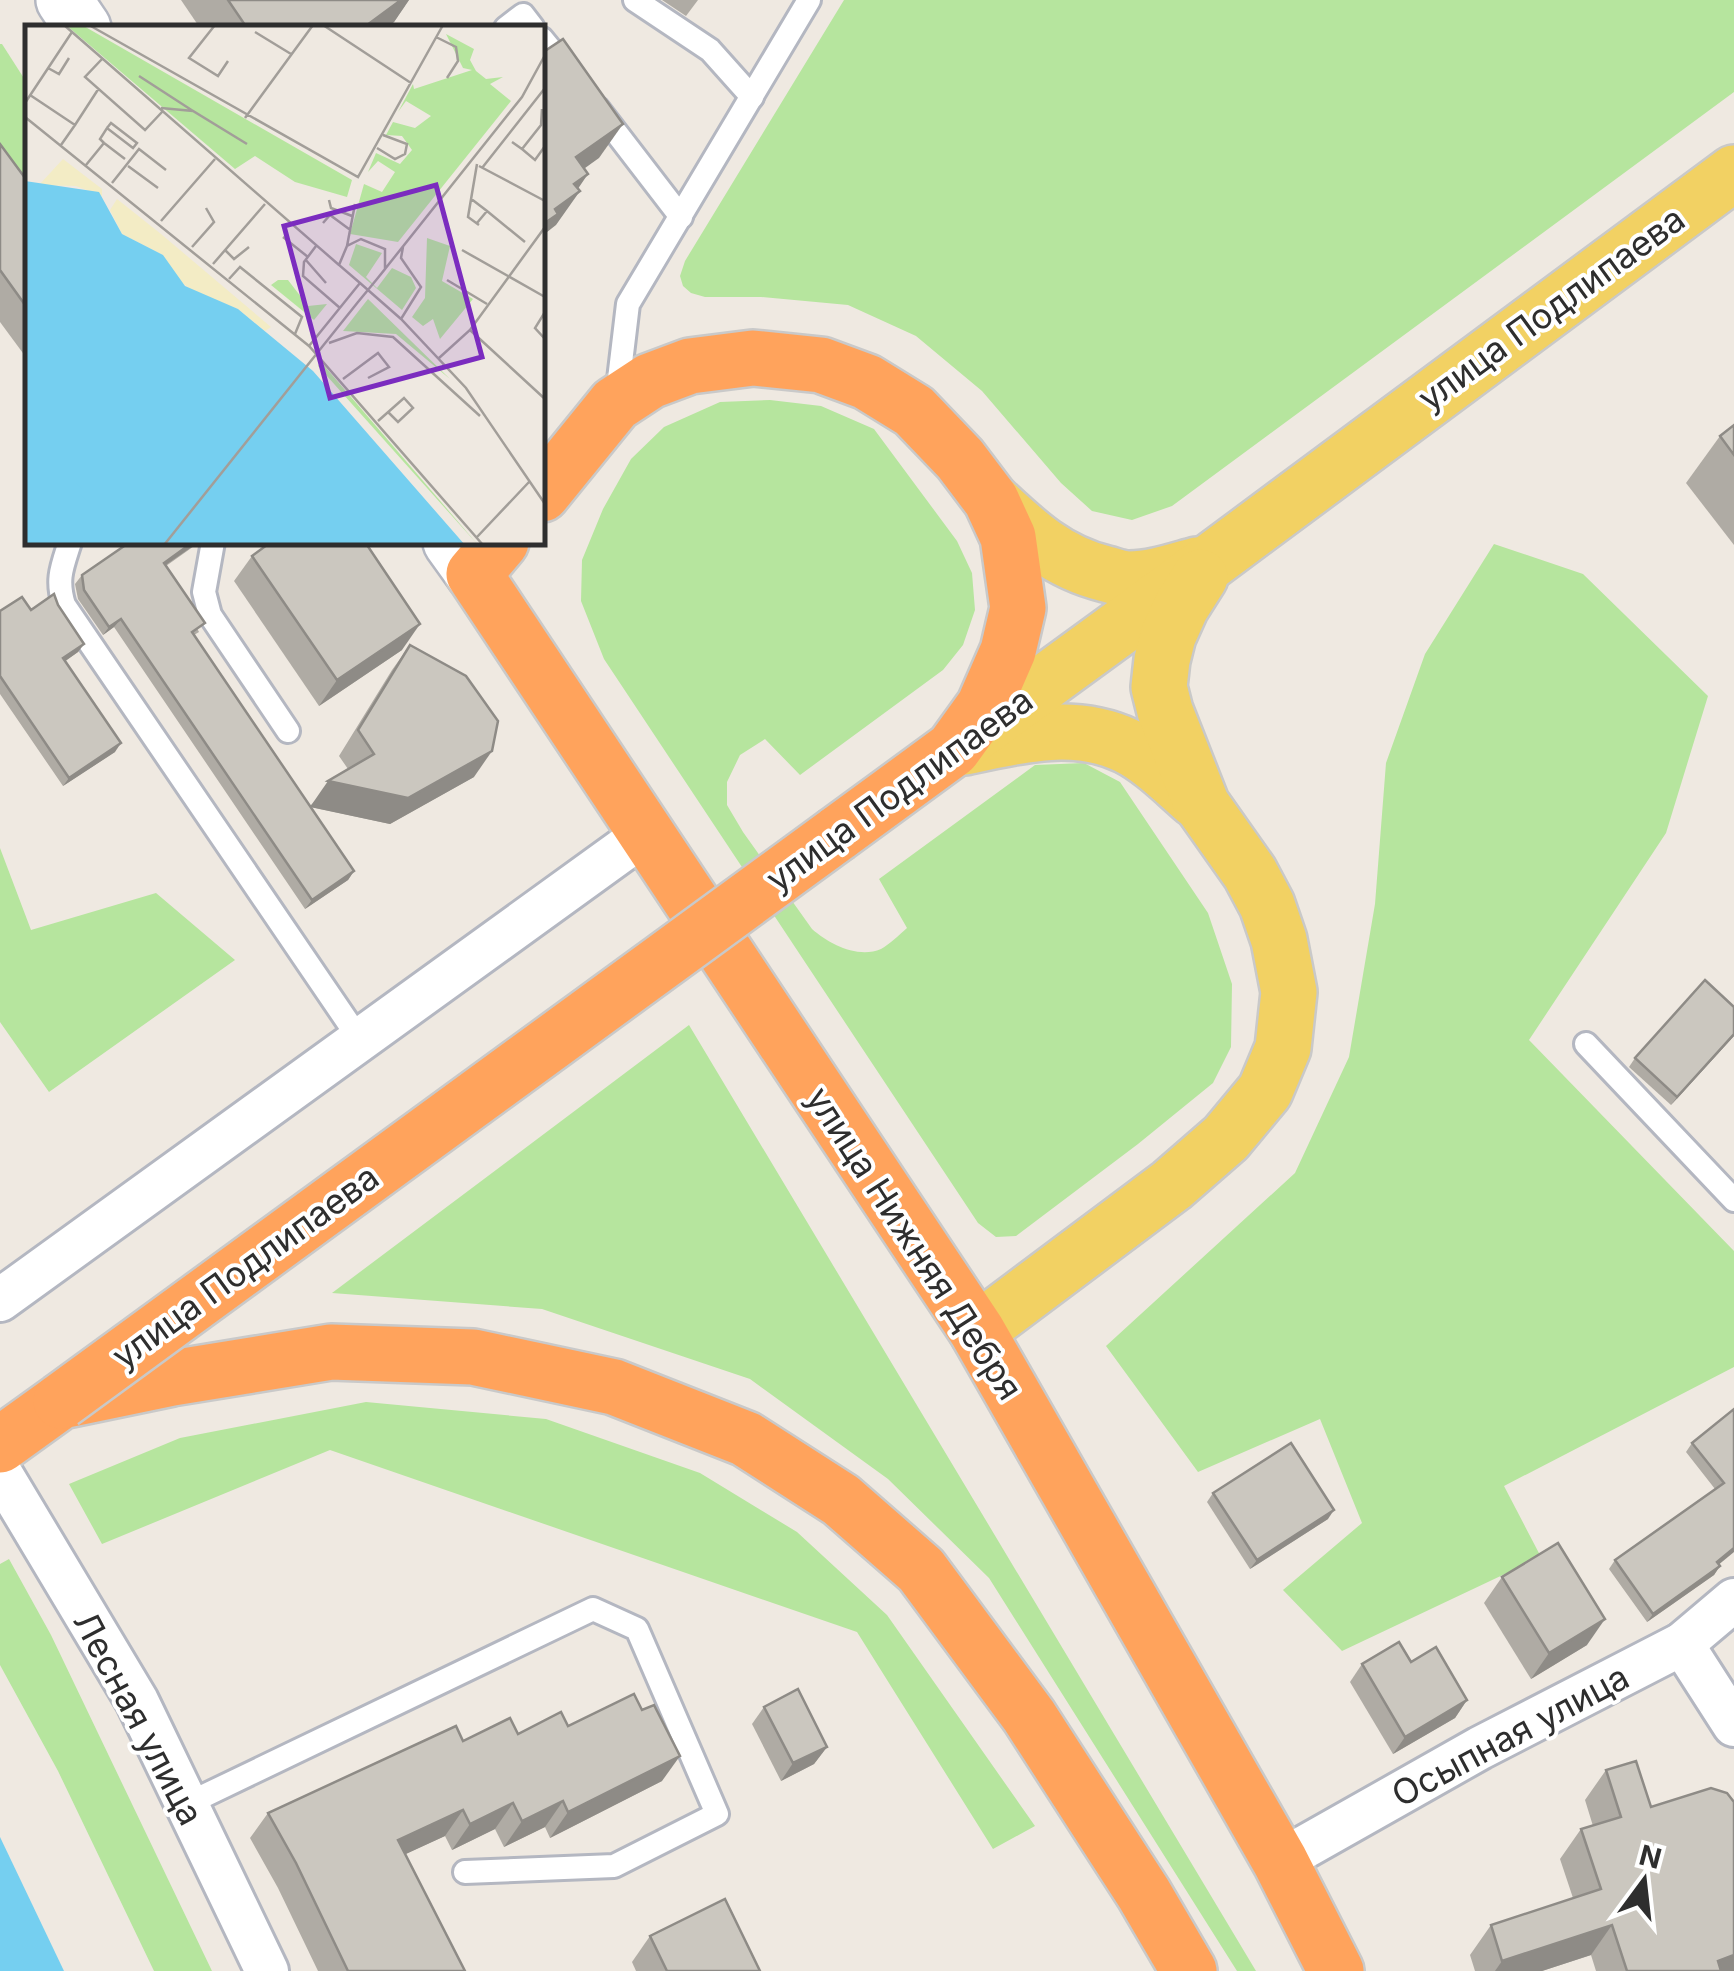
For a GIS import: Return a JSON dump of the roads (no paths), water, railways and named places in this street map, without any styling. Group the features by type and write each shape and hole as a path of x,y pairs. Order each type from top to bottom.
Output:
{"highway":[{"path":"545,490 616,404 650,381 690,366 753,358 821,365 867,382 914,411 960,459 991,500 1008,537 1018,608 1008,651 984,706 952,749"},
{"name":"улица Нижняя Дебря","path":"475,553 646,834 978,1331 1280,1861 1336,1971"},
{"name":"улица Подлипаева","path":"0,1445 952,749"},
{"path":"60,1400 330,1352 474,1357 614,1387 746,1439 841,1500 922,1570 1029,1716 1189,1971"}],"main road":[{"path":"64,0 82,25"},
{"name":"улица Подлипаева","path":"952,749 1734,173"},
{"path":"991,500 1039,542 1066,560 1093,570 1127,579 1210,562"},
{"path":"978,1331 1172,1186 1226,1138 1265,1091 1283,1048 1289,992 1279,940 1267,905 1250,873 1202,805 1159,687 1168,636 1210,562"},
{"path":"952,749 1064,731 1095,734 1130,747 1202,805"}],"street":[{"path":"0,1300 646,834"},
{"name":"Лесная улица","path":"0,1472 138,1701 267,1971"},
{"name":"Осыпная улица","path":"1280,1861 1480,1748 1682,1644 1734,1600"},
{"path":"1682,1644 1734,1724"}],"lane":[{"path":"634,0 710,50 752,97"},
{"path":"616,404 628,304 809,0"},
{"path":"510,25 524,15 532,25"},
{"path":"545,43 681,217"},
{"path":"69,545 60,572 64,605 360,1040"},
{"path":"212,545 204,592 210,615 288,731"},
{"path":"1586,1044 1734,1200"},
{"path":"187,1804 593,1610 637,1628 717,1814 614,1866 465,1872"}],"water":[{"path":"0,1837 64,1971 0,1971"}]}
